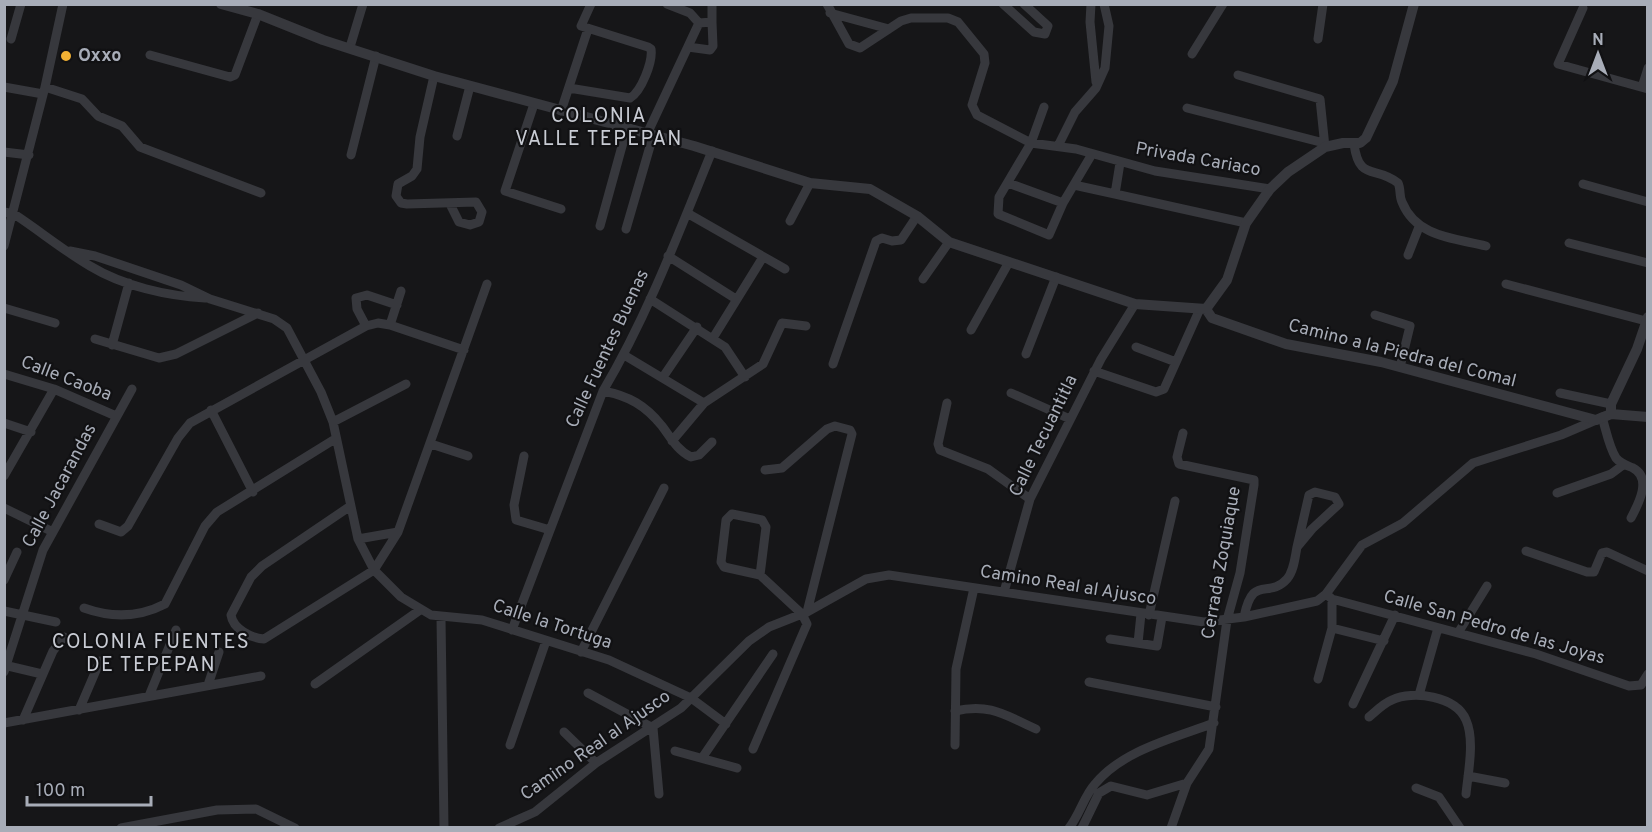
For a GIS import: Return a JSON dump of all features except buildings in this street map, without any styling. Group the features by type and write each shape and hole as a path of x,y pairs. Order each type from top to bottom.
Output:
{"street":[{"path":"11,39 21,4"},
{"path":"4,246 8,212 29,155 63,4"},
{"path":"221,4 258,14 434,76 712,151 810,183 870,189 917,216 949,242 1135,304 1202,310"},
{"path":"350,47 363,4"},
{"path":"570,88 630,98 638,91 651,57 651,49 648,47 581,26 591,4"},
{"path":"667,4 690,13 699,22 712,22"},
{"path":"688,47 710,50 713,46 712,4"},
{"path":"1003,4 1034,32 1045,34 1048,26 1024,4"},
{"path":"1091,4 1090,22 1096,88"},
{"path":"1058,146 1075,112 1096,88 1105,68 1109,26 1104,4"},
{"path":"1192,54 1222,4"},
{"path":"1318,39 1323,4"},
{"path":"1187,108 1324,145 1354,144 1366,138 1385,100 1414,4"},
{"path":"1583,8 1558,64 1645,88 1647,68"},
{"path":"829,9 889,29"},
{"path":"829,9 854,48 860,48 889,29"},
{"path":"150,55 230,77 235,75 258,14"},
{"name":"Privada Cariaco","path":"889,29 911,18 948,18 958,22 981,48 985,63 972,105 973,110 977,115 1031,144 1058,146 1120,163 1270,189"},
{"path":"626,229 650,135 699,22"},
{"path":"561,111 588,28"},
{"path":"351,155 376,56"},
{"path":"1238,75 1320,99 1324,145"},
{"path":"434,76 420,137 417,169 412,176 398,184 396,196 401,203 406,204 450,204"},
{"path":"457,136 470,86"},
{"path":"4,87 44,90 82,99 98,116 122,126 140,147 261,193"},
{"path":"534,104 505,191 561,209"},
{"path":"1044,107 1031,144 999,197 998,214 1049,235 1063,203 1092,154"},
{"path":"600,226 627,128"},
{"path":"1354,144 1356,162 1360,167 1398,183 1402,202 1419,227 1434,234 1486,246"},
{"path":"1094,371 1156,392 1164,389 1202,310 1227,279 1246,223 1270,189 1288,172 1324,145"},
{"name":"Calle Fuentes Buenas","path":"512,630 603,391 624,355 650,299 712,151"},
{"path":"4,152 29,155"},
{"name":"Privada Cariaco","path":"1115,194 1120,163"},
{"path":"790,221 810,183"},
{"path":"1008,183 1063,203"},
{"path":"1583,184 1647,202"},
{"path":"1074,185 1246,223"},
{"path":"8,212 90,266 129,283 178,297 210,299"},
{"path":"687,213 785,269"},
{"path":"833,364 876,241 882,238 892,242 901,240 917,216"},
{"path":"1408,255 1419,227"},
{"path":"923,279 949,242"},
{"path":"1569,243 1647,263"},
{"path":"70,251 135,268 182,285 210,299"},
{"path":"668,256 736,299"},
{"path":"713,338 763,256"},
{"path":"970,330 1009,262"},
{"path":"1026,354 1056,277"},
{"path":"112,345 129,283"},
{"path":"349,507 262,566 252,577 238,601 231,615 232,621 250,635 264,639 375,570 398,532 487,284"},
{"path":"1506,284 1647,319 1637,349 1605,414 1616,458 1623,465 1640,472 1644,480 1641,498 1631,518"},
{"path":"390,325 401,291"},
{"path":"366,326 356,298 361,295 397,305"},
{"name":"Calle la Tortuga","path":"210,299 274,319 286,328 333,422 349,507 358,539 375,570 401,597 420,610 441,618 466,617 609,660 692,698 726,724"},
{"path":"650,299 725,347 746,377"},
{"name":"Calle Tecuantitla","path":"1004,592 1030,499 1094,371 1135,304"},
{"path":"4,308 55,323"},
{"name":"Camino a la Piedra del Comal","path":"1202,310 1212,318 1286,344 1400,367 1605,414"},
{"path":"95,339 159,358 176,354 258,313"},
{"path":"1375,315 1410,326 1400,367"},
{"path":"99,524 112,531 121,532 128,526 178,438 190,423 366,326 378,323 390,325 464,350"},
{"path":"672,441 704,403 763,364 782,323 806,326"},
{"path":"663,377 697,327"},
{"path":"1136,347 1176,362"},
{"path":"624,355 704,403"},
{"name":"Calle Caoba","path":"4,374 54,389 116,416"},
{"path":"333,422 406,384"},
{"path":"5,473 54,389"},
{"name":"Calle Jacarandas","path":"5,667 36,569 53,532 132,389"},
{"path":"603,391 632,399 645,407 672,441 691,457 699,455 712,442"},
{"path":"1011,393 1070,419"},
{"path":"1560,393 1605,414"},
{"path":"947,403 938,444 940,450 988,469 1030,499"},
{"path":"211,410 254,492"},
{"name":"Camino Real al Ajusco","path":"499,828 535,812 596,763 653,728 692,698 749,641 769,627 805,613 856,584 876,576 890,575 1145,615 1204,622 1227,620 1310,604 1329,597 1362,545 1403,523 1473,463 1561,435 1605,414 1647,417"},
{"path":"4,423 31,432"},
{"path":"753,749 807,624 805,613 852,434 849,429 835,426 827,429 782,468 765,470"},
{"name":"Cerrada Zoquiaque","path":"1171,828 1187,783 1209,749 1227,620 1240,573 1254,480 1179,464 1177,457 1182,433"},
{"path":"84,608 101,614 119,616 147,612 165,604 205,526 217,512 254,492 335,439"},
{"path":"431,444 468,456"},
{"path":"524,456 514,506 516,520 550,530"},
{"path":"1557,493 1611,474 1623,465"},
{"path":"580,652 664,488"},
{"path":"1244,617 1247,601 1255,591 1278,585 1289,576 1310,493 1315,492 1338,499 1337,507 1312,529 1297,547"},
{"path":"1138,643 1175,501"},
{"path":"4,508 53,532"},
{"path":"760,575 766,527 762,520 732,514 726,520 721,562 724,567 760,575 805,613"},
{"path":"358,539 398,532"},
{"path":"1526,551 1587,572 1594,572 1602,553 1606,552 1647,571"},
{"path":"4,580 17,552"},
{"path":"1458,633 1487,586"},
{"path":"955,745 956,669 974,588"},
{"path":"1318,679 1332,628 1329,597"},
{"name":"Calle San Pedro de las Joyas","path":"1329,597 1536,654 1629,686 1641,685 1647,674"},
{"path":"315,684 420,610"},
{"path":"4,611 56,622"},
{"path":"1353,704 1395,615"},
{"path":"1110,639 1157,646 1162,617"},
{"path":"441,618 439,635 444,828"},
{"path":"1332,628 1384,641"},
{"path":"1419,694 1438,628"},
{"path":"149,696 176,630"},
{"path":"24,720 53,651 64,637"},
{"path":"510,745 546,640"},
{"path":"208,685 219,652"},
{"path":"702,758 773,654"},
{"path":"80,710 100,661"},
{"path":"5,667 42,674"},
{"path":"4,723 261,676"},
{"path":"1089,682 1216,707"},
{"path":"588,693 653,728 659,794"},
{"path":"1370,717 1390,700 1419,694 1457,708 1466,720 1469,733 1466,794"},
{"path":"956,711 976,706 989,708 1036,729"},
{"path":"1069,828 1077,819 1093,785 1112,767 1147,749 1214,723"},
{"path":"564,732 596,763"},
{"path":"675,751 737,768"},
{"path":"1468,776 1505,783"},
{"path":"1082,828 1099,793 1111,786 1147,795 1187,783"},
{"path":"1416,788 1439,797 1452,822 1460,828"},
{"path":"121,828 217,810 256,809 295,828"}],"place":[{"name":"Oxxo","path":"66,56"}],"district":[{"name":"COLONIA VALLE TEPEPAN","path":"599,128"},
{"name":"COLONIA FUENTES DE TEPEPAN","path":"151,654"}]}
